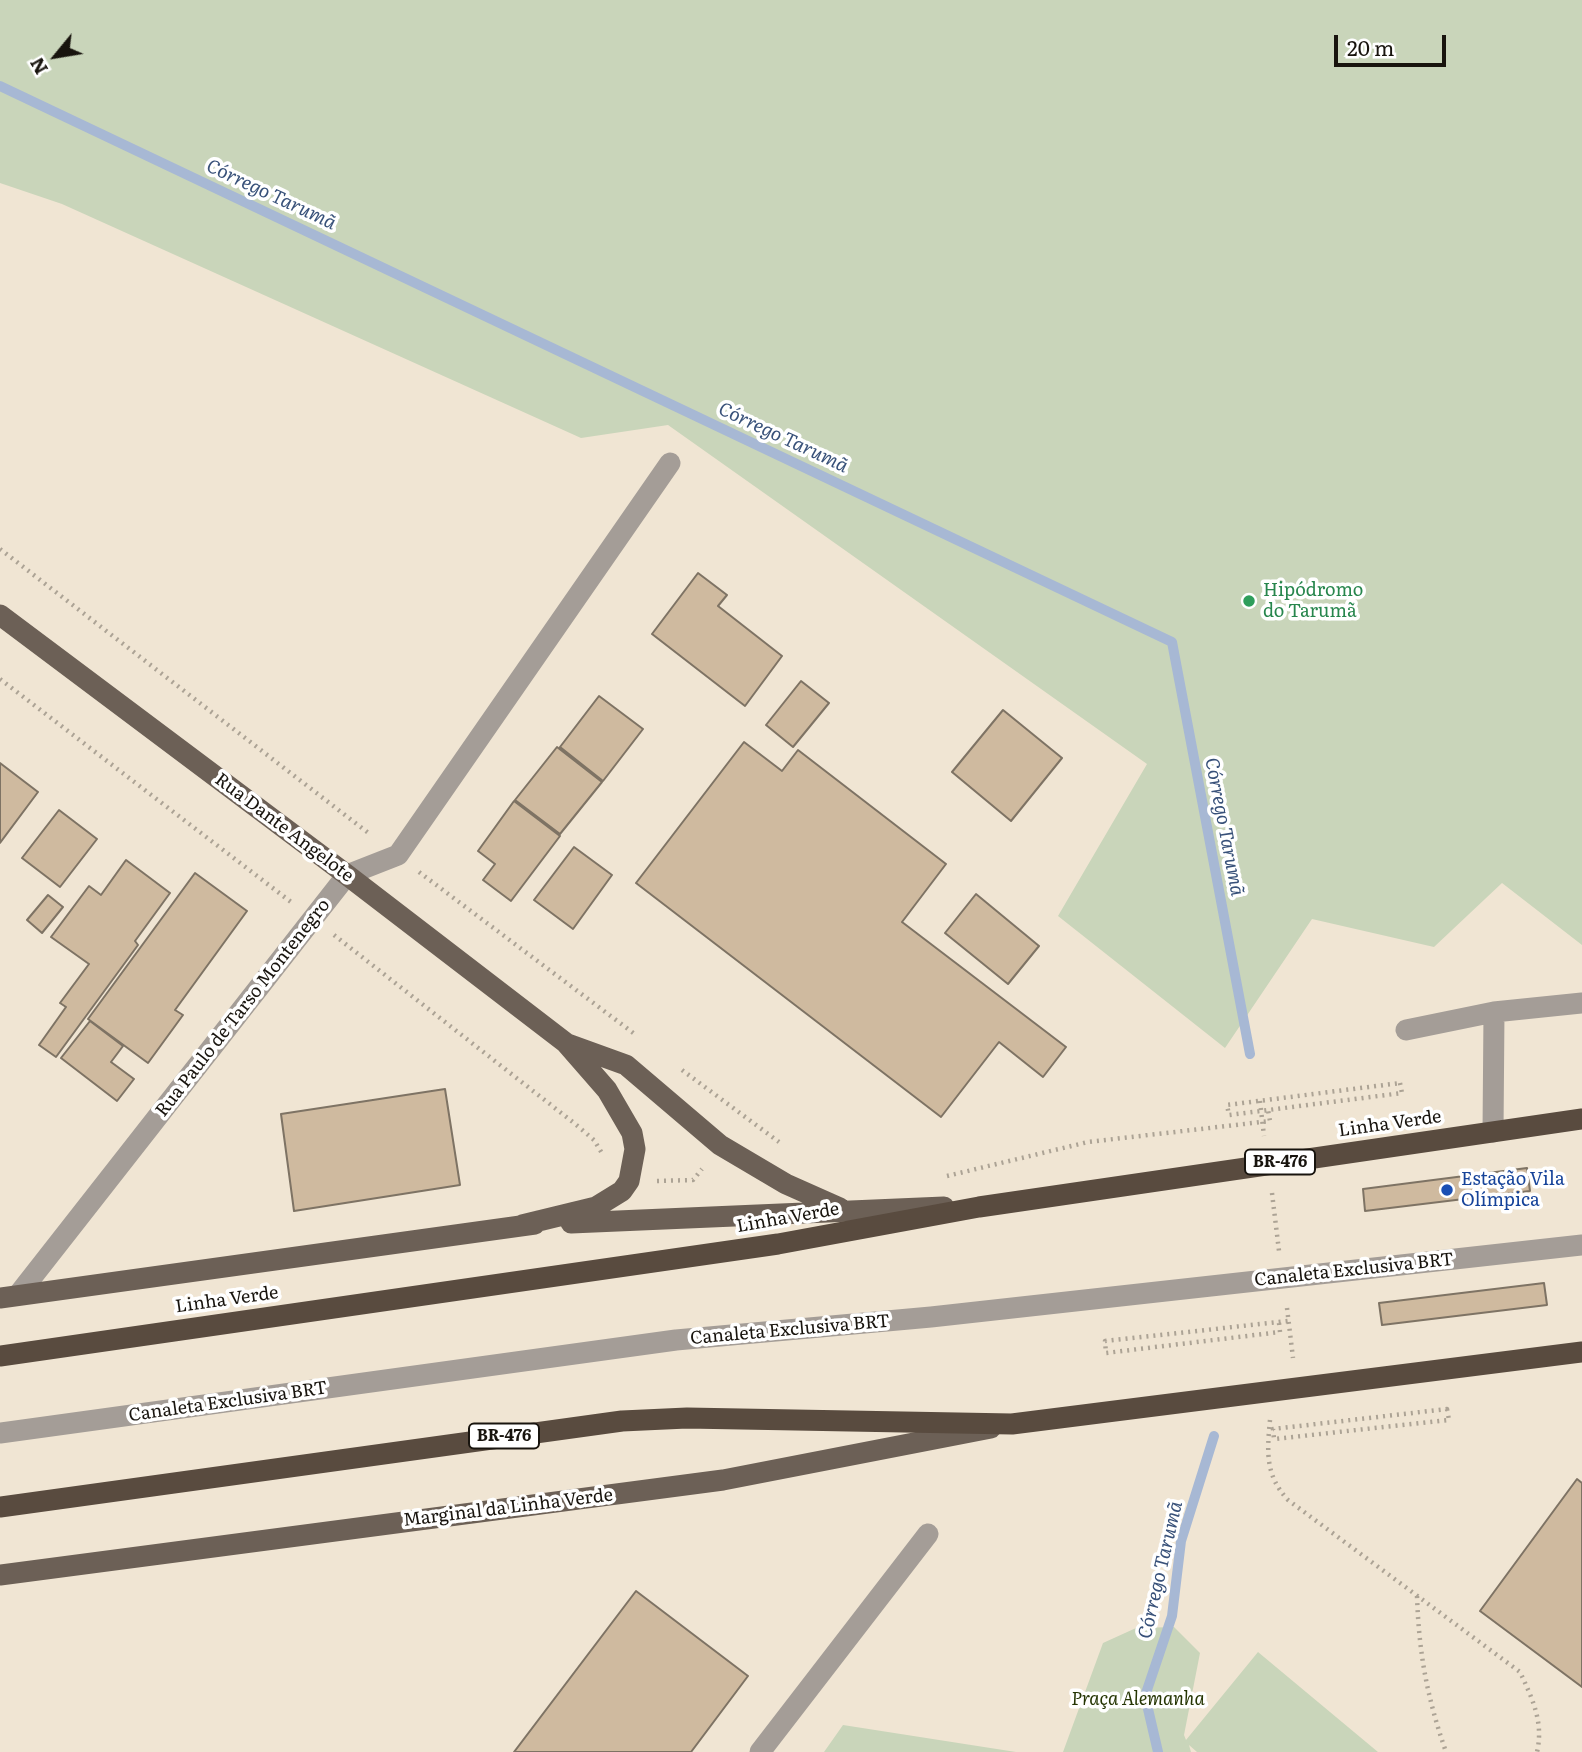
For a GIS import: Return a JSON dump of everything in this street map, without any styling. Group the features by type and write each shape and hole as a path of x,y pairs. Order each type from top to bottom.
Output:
{"highway":[{"name":"Linha Verde","path":"0,1356 778,1244 979,1207 1582,1119"},
{"name":"BR-476","path":"0,1507 622,1420 687,1418 1012,1424 1582,1352"}],"main road":[{"name":"Rua Dante Angelote","path":"0,615 566,1043 607,1090 632,1133 635,1149 629,1181 622,1191 596,1207 522,1225"},
{"name":"Rua Dante Angelote","path":"566,1043 626,1066 720,1145 786,1184 845,1210"},
{"path":"9,1296 522,1225 845,1210 979,1207"},
{"name":"Marginal da Linha Verde","path":"0,1575 723,1480 1012,1424"}],"street":[{"path":"347,875 398,855 670,463"},
{"name":"Rua Paulo de Tarso Montenegro","path":"9,1296 347,875"},
{"path":"1406,1030 1494,1013 1582,1003"},
{"path":"1493,1132 1494,1013"},
{"name":"Canaleta Exclusiva BRT","path":"0,1433 676,1340 944,1315 1582,1245"},
{"path":"760,1752 928,1534"}],"path":[{"path":"0,549 365,830"},
{"path":"0,679 287,899"},
{"path":"427,878 645,1042"},
{"path":"345,944 574,1123 594,1140 605,1159"},
{"path":"678,1066 782,1144"},
{"path":"1400,1083 1402,1093 1308,1105 1269,1110 1229,1115 1227,1105 1400,1083"},
{"path":"947,1176 1088,1142 1270,1121 1269,1110"},
{"path":"1279,1323 1280,1332 1106,1353 1105,1342 1288,1321"},
{"path":"1447,1409 1449,1420 1274,1439 1273,1429 1313,1424 1447,1409"},
{"path":"1270,1420 1268,1442 1275,1486 1288,1500 1520,1672 1536,1705 1540,1740 1537,1752"},
{"path":"1416,1596 1422,1667 1432,1712 1446,1752"}],"green space":[{"name":"Hipódromo do Tarumã","path":"0,0 1582,0 1582,945 1502,883 1434,947 1312,919 1225,1048 1058,916 1147,764 668,425 581,438 62,204 0,183"},
{"name":"Praça Alemanha","path":"1174,1627 1200,1653 1184,1735 1186,1740 1258,1652 1378,1752 1197,1752 1189,1745 1191,1752 1063,1752 1103,1643 1136,1628"},
{"path":"843,1725 1016,1752 824,1752"}],"building":[{"path":"698,573 727,595 718,606 782,656 745,706 652,634"},
{"path":"801,681 829,703 793,747 766,725"},
{"path":"599,696 643,729 603,781 560,747"},
{"path":"1003,710 1062,758 1011,821 952,772"},
{"path":"744,742 782,771 798,750 946,864 902,922 1066,1047 1043,1077 999,1042 941,1117 636,883"},
{"path":"557,747 602,782 560,834 515,800"},
{"path":"0,763 38,792 0,843"},
{"path":"514,801 560,836 511,901 483,880 495,864 478,851"},
{"path":"59,810 97,839 60,887 22,858"},
{"path":"574,847 612,875 573,929 534,900"},
{"path":"126,860 170,893 135,941 138,945 56,1057 39,1045 66,1007 60,1003 89,964 51,937 89,886 101,895"},
{"path":"195,873 247,911 175,1010 183,1015 148,1063 88,1019"},
{"path":"976,894 1039,946 1008,984 945,933"},
{"path":"48,895 63,907 42,933 27,920"},
{"path":"90,1021 123,1046 111,1062 134,1079 117,1101 61,1058"},
{"path":"445,1089 460,1185 294,1211 281,1114"},
{"name":"Estação Vila Olímpica","path":"1527,1168 1530,1191 1365,1211 1363,1189"},
{"path":"1544,1283 1547,1305 1382,1325 1379,1303"},
{"path":"1577,1479 1582,1483 1582,1687 1480,1611"},
{"path":"636,1591 748,1676 691,1752 514,1752"}],"waterway":[{"name":"Córrego Tarumã","path":"0,86 1172,642 1250,1054"},
{"name":"Córrego Tarumã","path":"1158,1752 1145,1696 1172,1616 1181,1541 1214,1436"}],"place":[{"name":"Hipódromo do Tarumã","path":"1249,601"},
{"name":"Estação Vila Olímpica","path":"1447,1190"}]}
